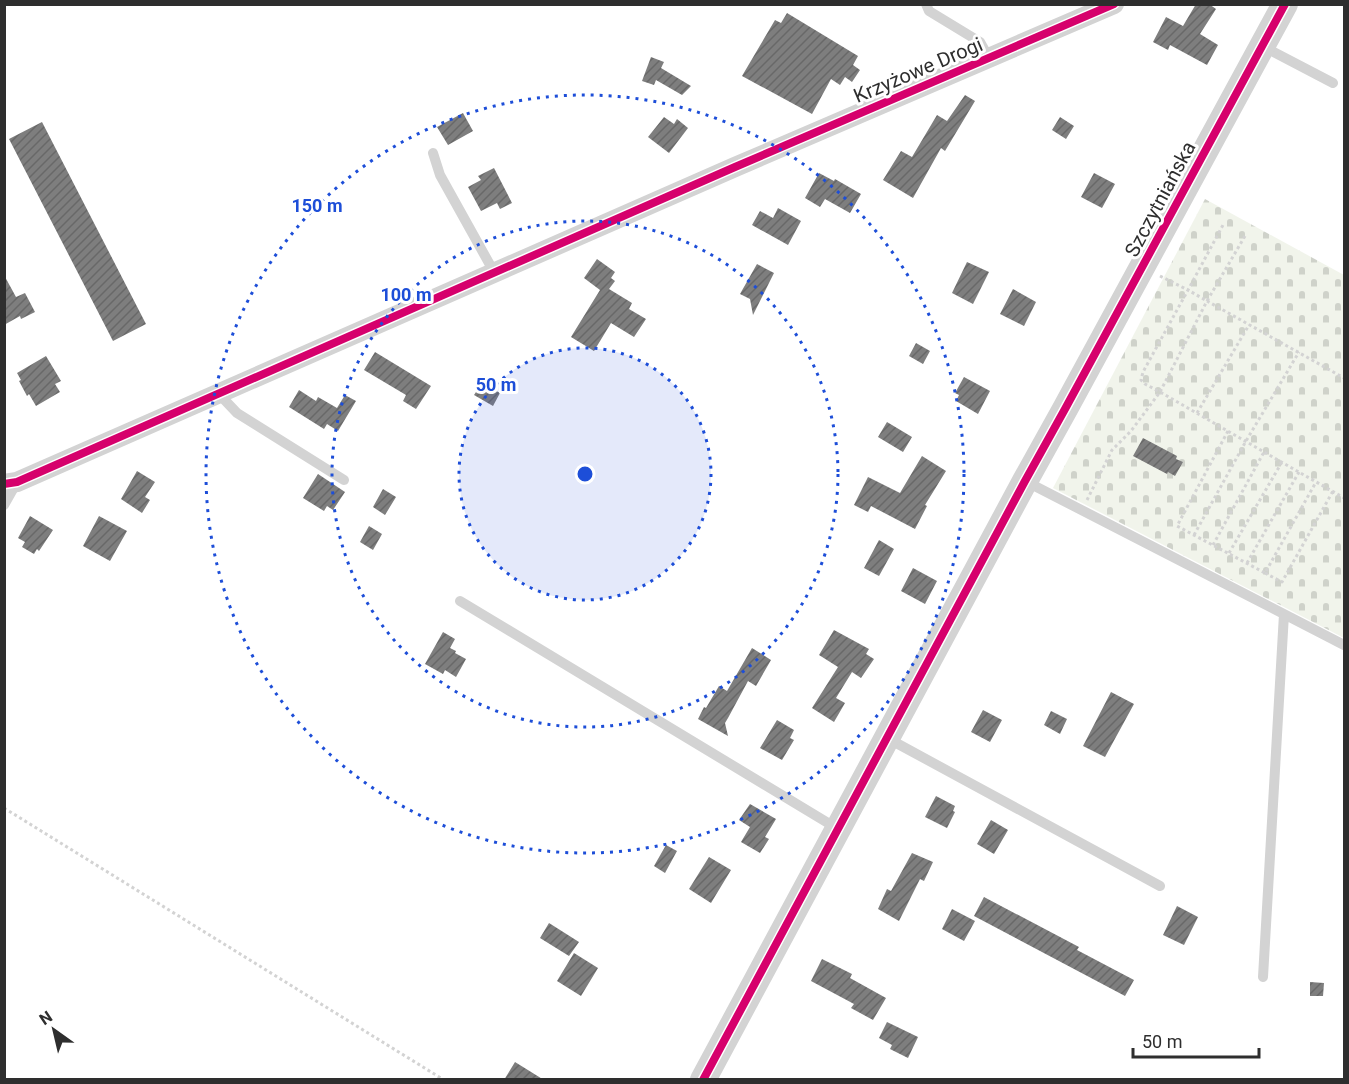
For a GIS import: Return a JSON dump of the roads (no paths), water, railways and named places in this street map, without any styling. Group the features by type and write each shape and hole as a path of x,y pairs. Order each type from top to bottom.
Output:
{"street":[{"name":"Krzyżowe Drogi","path":"11,483 1114,4"},
{"name":"Szczytniańska","path":"703,1080 1284,4"}],"lane":[{"path":"926,4 929,11 980,42 989,58"},
{"path":"1262,46 1333,83"},
{"path":"433,153 440,175 494,272"},
{"path":"218,393 237,413 344,480"},
{"path":"1025,481 1344,645"},
{"path":"4,505 11,483"},
{"path":"460,601 838,829"},
{"path":"1263,977 1284,614"},
{"path":"887,738 1161,886"}]}
